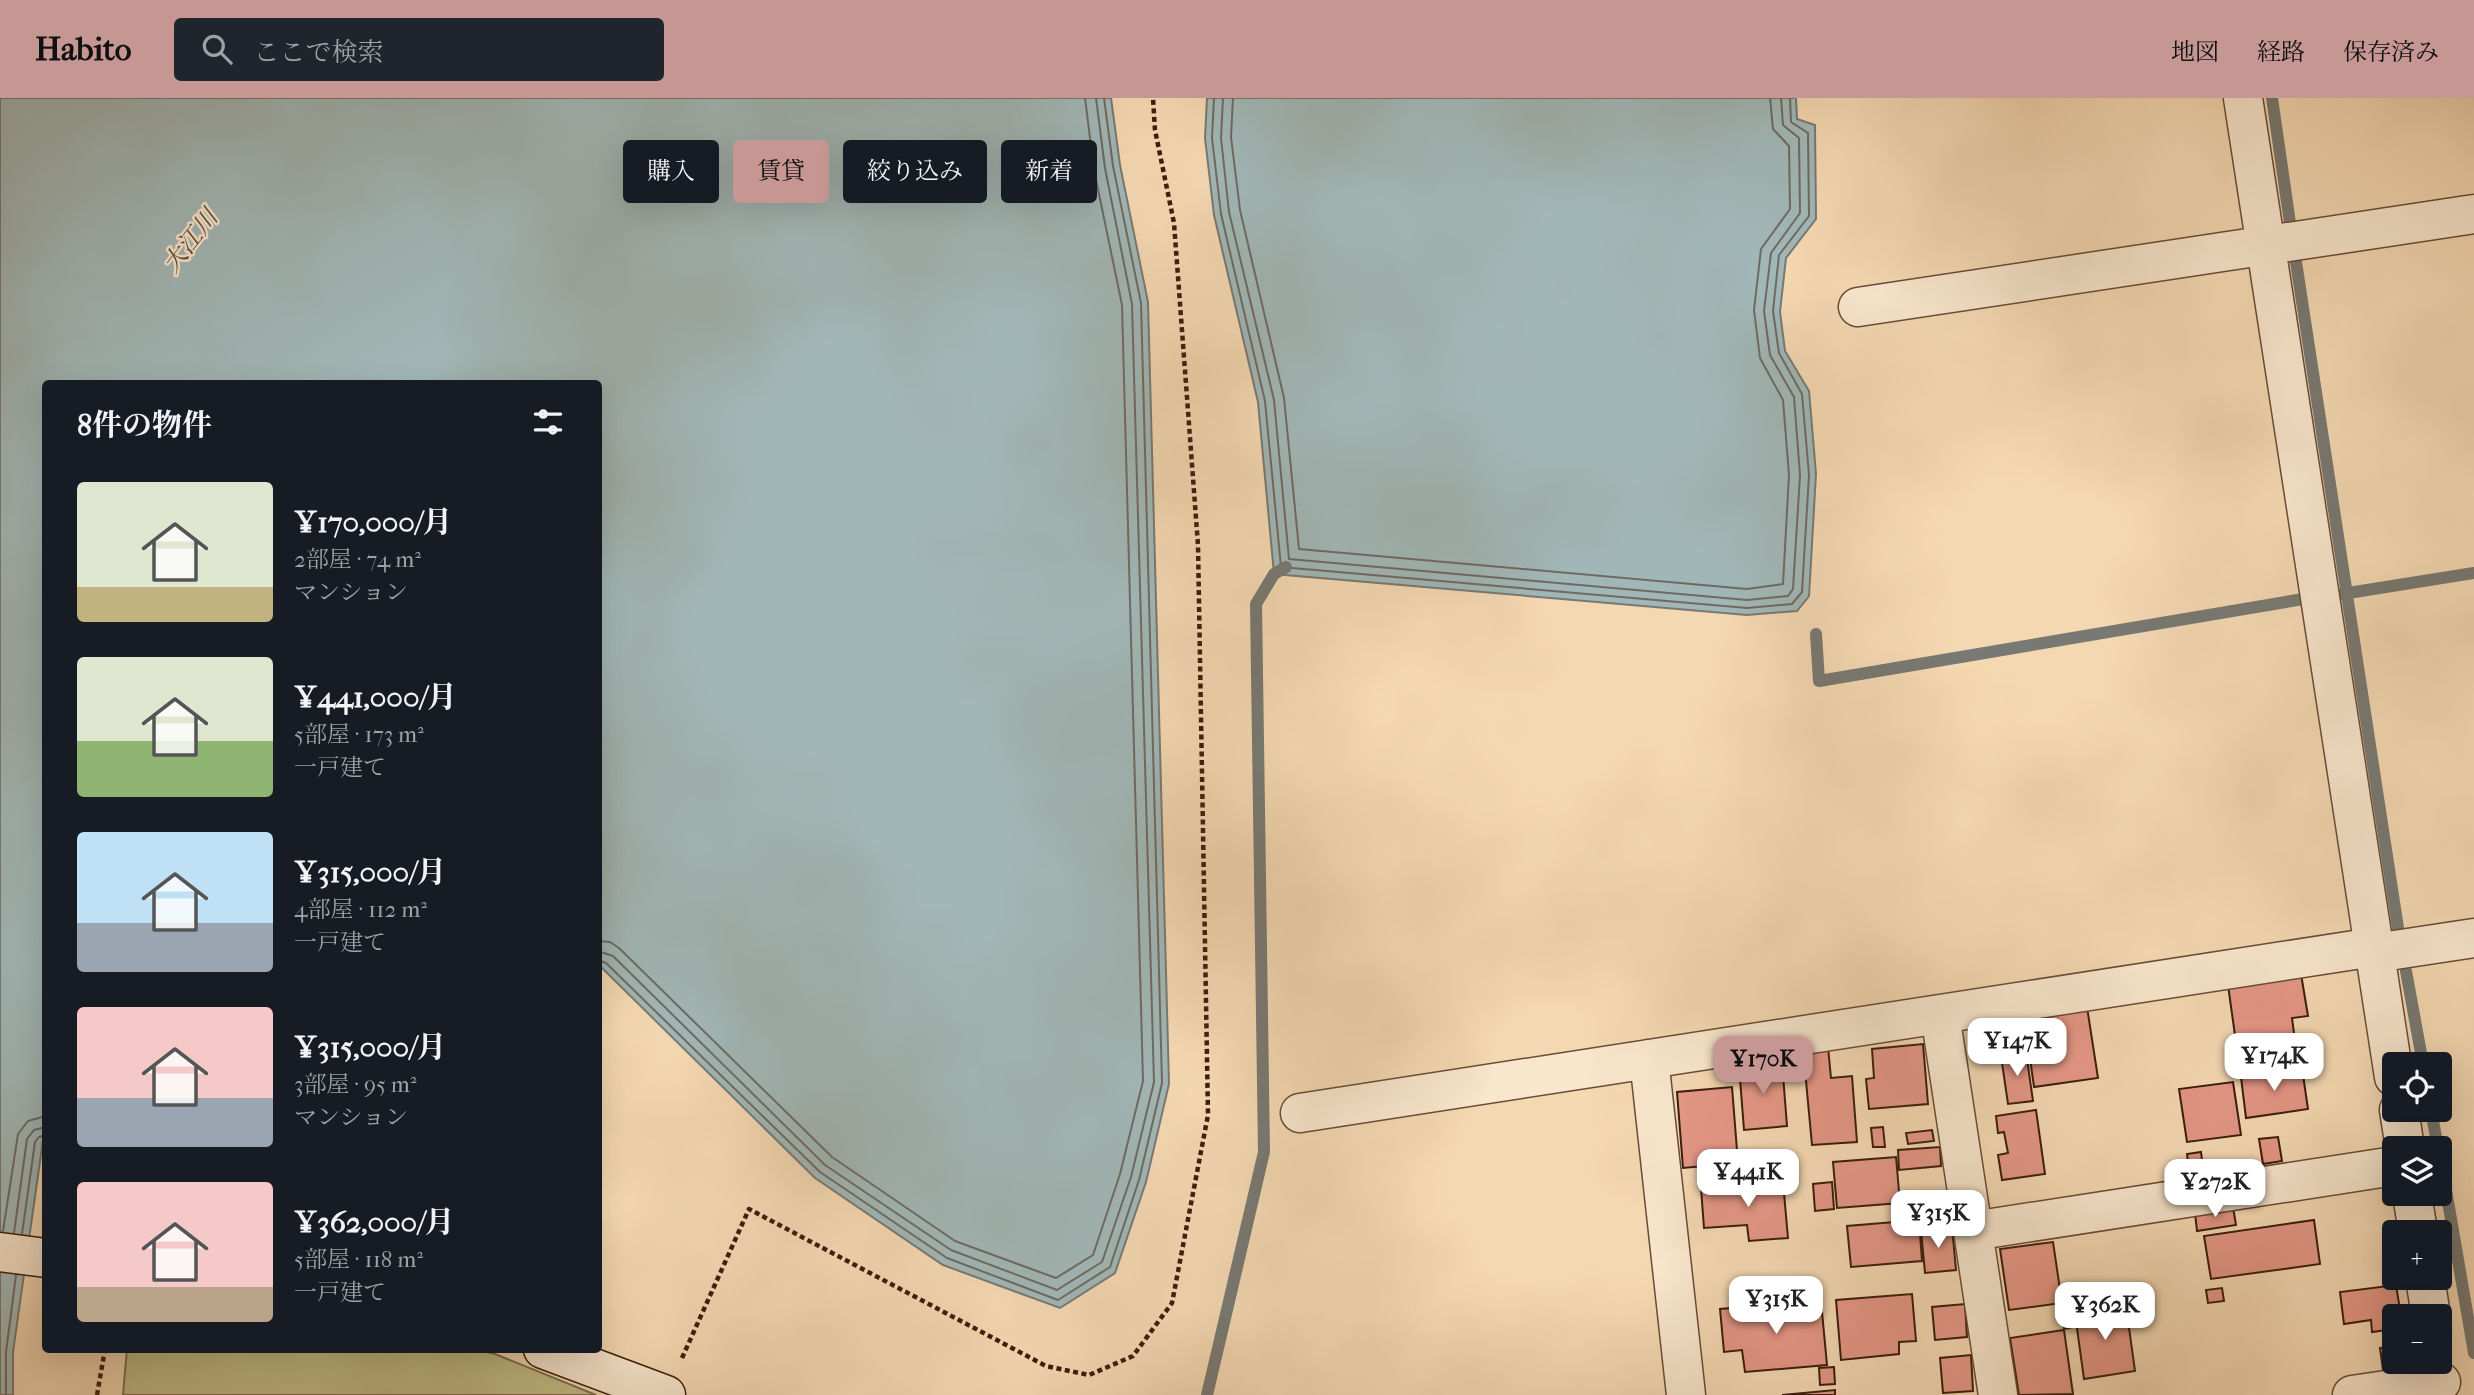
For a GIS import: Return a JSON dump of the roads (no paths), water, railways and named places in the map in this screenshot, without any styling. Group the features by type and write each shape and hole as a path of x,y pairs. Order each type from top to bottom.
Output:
{"street":[{"path":"2243,98 2390,1052"},
{"path":"1858,307 2474,214"},
{"path":"1300,1113 1940,1014 2474,938"},
{"path":"1940,1014 1998,1395"},
{"path":"1649,1059 1686,1395"},
{"path":"1973,1231 2382,1168"},
{"path":"0,1252 42,1257"},
{"path":"554,1353 665,1395"},
{"path":"2352,1395 2441,1379"}],"water":[{"name":"大江川","path":"0,98 1111,98 1120,165 1148,302 1169,1084 1146,1182 1115,1273 1060,1308 943,1265 815,1178 602,968 602,380 42,380 42,1147 13,1352 13,1395 0,1395"},
{"path":"1207,98 1796,98 1797,119 1815,125 1816,219 1786,258 1780,312 1785,351 1809,391 1816,474 1809,596 1797,611 1747,615 1274,574 1258,402 1214,215 1205,138"}],"waterway":[{"path":"2272,98 2290,223"},
{"path":"2296,262 2398,928"},
{"path":"1207,1395 1264,1152 1256,604 1274,574 1286,567"},
{"path":"2342,594 2474,573"},
{"path":"1816,634 1819,681 2303,599"},
{"path":"2406,971 2421,1052"},
{"path":"2433,1122 2436,1136"},
{"path":"2449,1206 2474,1353"}]}
